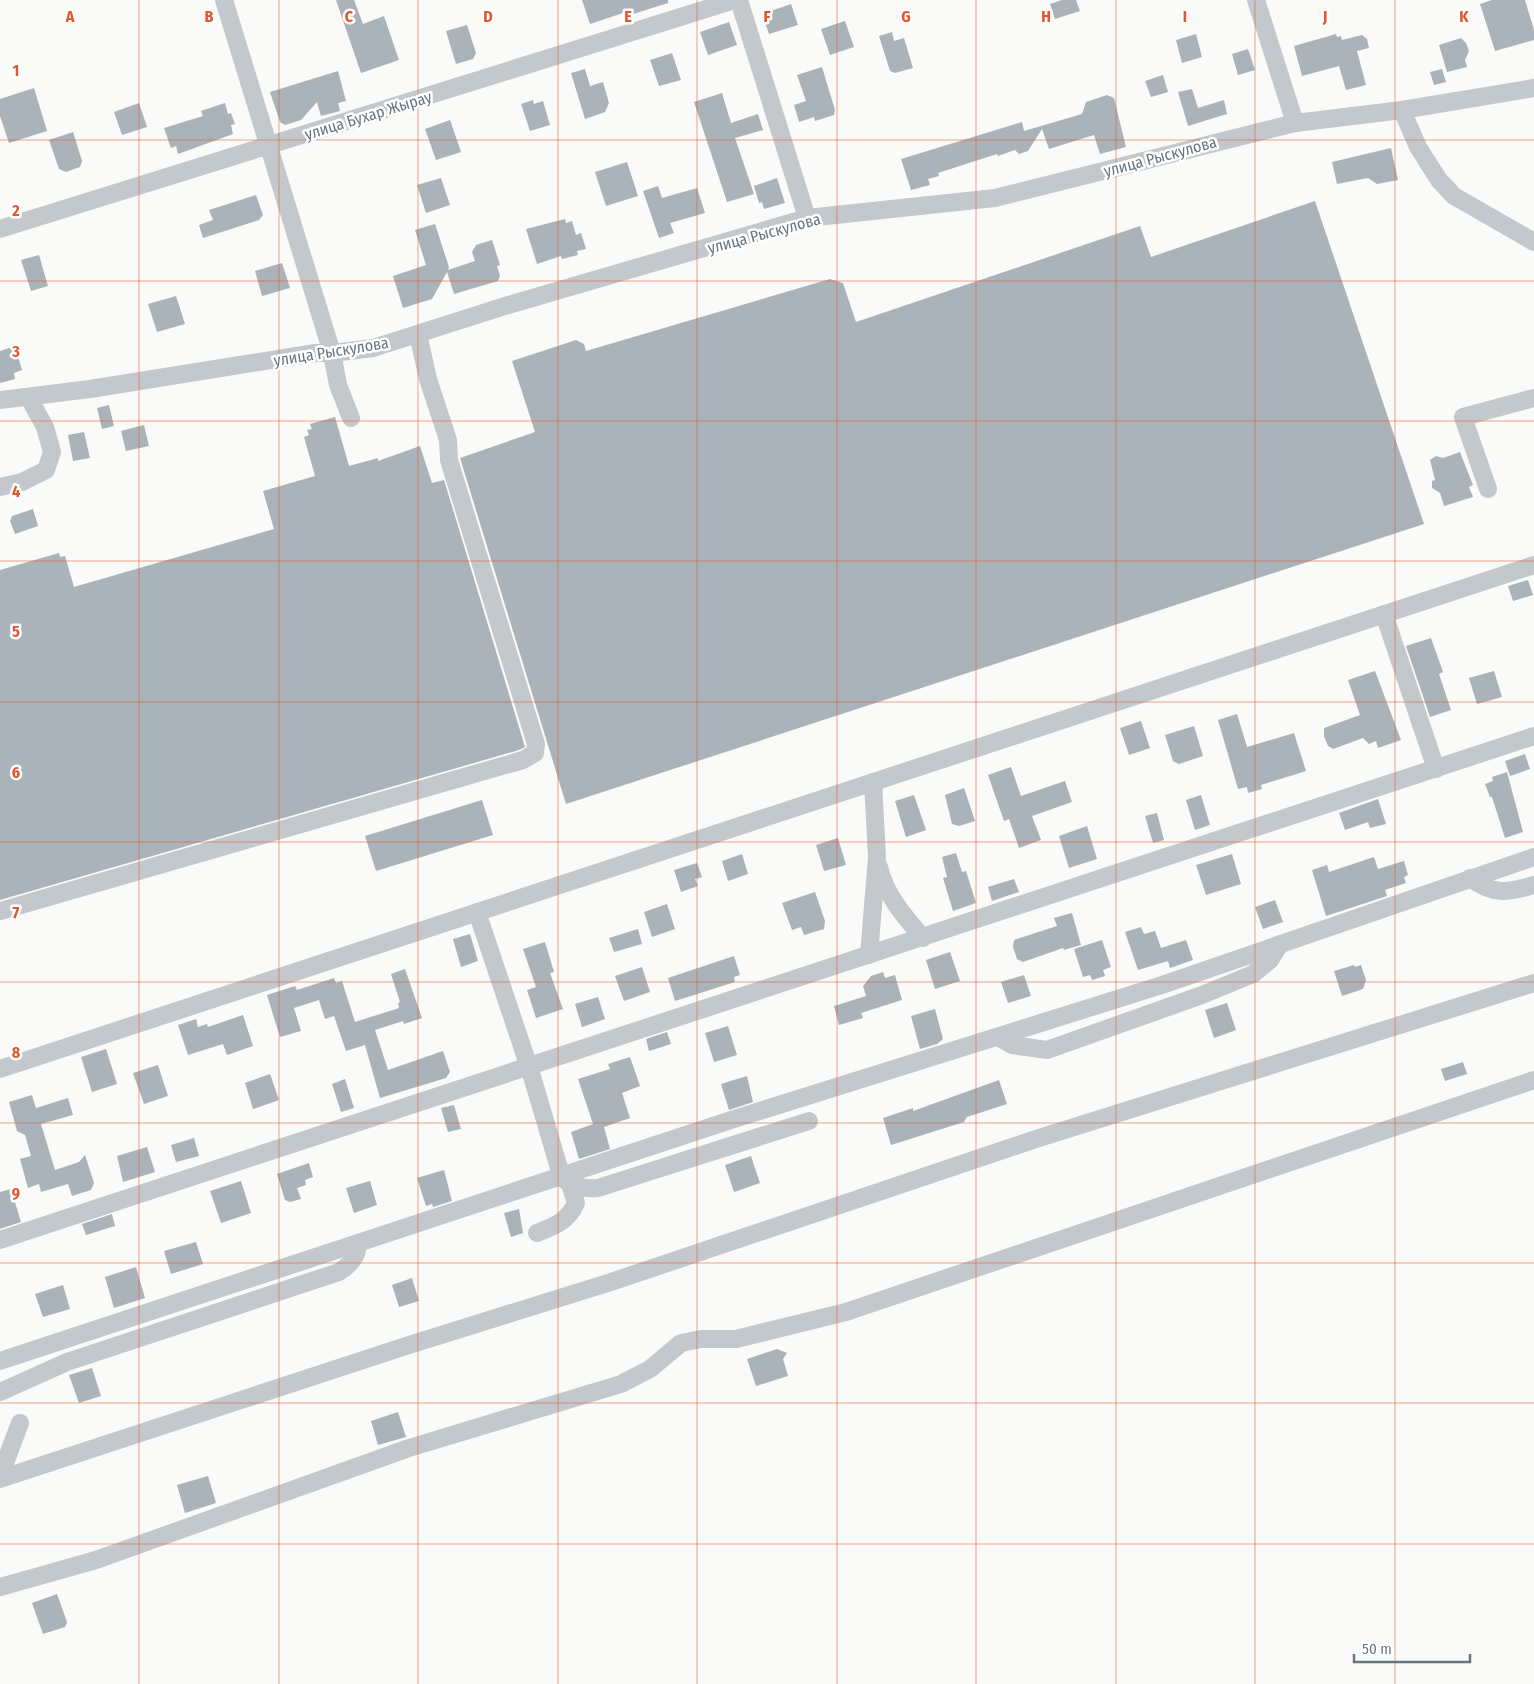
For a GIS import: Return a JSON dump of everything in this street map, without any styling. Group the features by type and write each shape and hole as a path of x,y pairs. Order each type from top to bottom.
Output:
{"street":[{"path":"224,0 332,353 338,385 350,418"},
{"name":"улица Бухар Жырау","path":"0,230 735,0"},
{"path":"740,0 807,218"},
{"path":"1256,0 1295,123"},
{"name":"улица Рыскулова","path":"0,400 29,398 316,353 373,348 505,306 807,218 995,198 1295,123 1402,110 1534,88"},
{"path":"1402,110 1418,147 1439,180 1454,196 1534,242"},
{"path":"0,911 523,760 535,753 536,744 449,460 448,440 428,379 418,334"},
{"path":"0,487 22,482 46,470 52,452 45,426 29,398"},
{"path":"1488,489 1463,417 1534,398"},
{"path":"0,1069 1534,565"},
{"path":"1384,614 1436,769"},
{"path":"0,1240 1534,736"},
{"path":"869,955 877,857 873,782"},
{"path":"877,857 882,880 896,906 923,938"},
{"path":"0,1361 358,1244 566,1181 731,1120 1162,985 1534,857"},
{"path":"1470,878 1485,889 1511,892 1534,885"},
{"path":"477,912 566,1181 576,1203 571,1215 556,1226 537,1233"},
{"path":"998,1037 1012,1046 1047,1050 1202,995 1253,974 1270,960 1280,944"},
{"path":"0,1477 408,1345 611,1282 1039,1138 1534,983"},
{"path":"0,1587 105,1557 409,1448 621,1384 650,1369 681,1343 701,1339 736,1340 846,1312 1534,1080"},
{"path":"566,1181 584,1189 598,1188 809,1121"},
{"path":"0,1392 67,1362 339,1272 350,1265 358,1253 358,1244"},
{"path":"0,1477 20,1423"}],"building":[{"path":"336,0 354,0 363,24 384,16 399,60 361,73"},
{"path":"582,0 668,0 668,3 630,15 629,11 590,24"},
{"path":"1062,0 1076,0 1080,11 1055,19 1050,4"},
{"path":"1492,0 1525,0 1534,30 1534,40 1495,51 1480,4"},
{"path":"791,4 798,25 769,34 762,14"},
{"path":"845,21 854,47 830,55 821,29"},
{"path":"729,22 737,45 708,55 700,32"},
{"path":"467,25 476,53 473,59 456,64 446,31"},
{"path":"892,32 894,41 904,38 913,68 895,73 890,71 879,36"},
{"path":"1196,34 1202,57 1182,63 1176,40"},
{"path":"1336,34 1337,37 1341,36 1342,40 1362,35 1367,39 1369,48 1357,51 1366,85 1346,90 1339,66 1302,76 1294,46"},
{"path":"1461,38 1466,43 1469,51 1465,60 1467,67 1447,72 1439,45"},
{"path":"1248,49 1255,70 1238,75 1232,54"},
{"path":"672,53 681,80 659,86 650,60"},
{"path":"822,67 835,110 834,115 815,121 814,117 799,122 794,105 806,101 797,75"},
{"path":"585,69 590,86 603,82 609,103 605,112 585,119 571,73"},
{"path":"1442,69 1446,82 1434,85 1430,72"},
{"path":"338,71 346,101 338,103 340,111 321,116 317,102 301,120 285,125 280,122 270,92"},
{"path":"1163,75 1168,92 1151,97 1145,81"},
{"path":"34,88 47,131 9,143 0,116 0,99"},
{"path":"1192,89 1198,108 1224,100 1227,114 1188,126 1178,92"},
{"path":"722,93 731,123 758,114 763,130 735,138 754,194 727,202 694,102"},
{"path":"1107,95 1114,98 1126,147 1100,154 1094,135 1049,149 1042,129 1028,151 1019,154 1015,150 998,156 997,154 938,173 939,176 928,179 930,185 911,190 901,159 1022,122 1024,131 1082,114 1086,102"},
{"path":"533,100 534,104 543,101 550,125 530,131 521,104"},
{"path":"139,103 147,127 122,135 114,112"},
{"path":"225,103 228,114 231,113 235,124 231,125 233,134 178,154 176,146 171,148 164,128 203,116 201,111"},
{"path":"450,120 461,152 436,160 425,129"},
{"path":"73,132 82,161 80,167 66,172 59,169 49,140"},
{"path":"1391,148 1398,180 1377,184 1368,178 1337,184 1332,162"},
{"path":"627,162 638,196 606,206 595,172"},
{"path":"441,178 450,205 426,213 417,185"},
{"path":"777,178 785,203 764,209 762,202 759,203 754,186"},
{"path":"658,186 662,198 697,188 705,213 670,223 674,233 659,238 643,191"},
{"path":"256,195 263,215 259,220 203,238 199,225 213,220 209,210"},
{"path":"1315,201 1424,524 566,804 460,458 535,432 512,361 576,340 584,344 586,351 830,279 843,283 856,322 1140,226 1151,257"},
{"path":"565,219 566,223 572,221 576,235 581,233 586,249 577,251 578,255 562,259 561,256 537,264 526,229"},
{"path":"435,224 449,267 448,270 475,261 472,252 476,245 492,240 500,265 497,266 500,276 498,281 454,294 447,272 432,299 403,308 393,276 426,265 415,230"},
{"path":"39,255 48,286 31,291 21,260"},
{"path":"282,263 290,288 262,296 255,271"},
{"path":"176,296 185,324 157,332 148,304"},
{"path":"15,346 22,370 14,373 15,379 0,383 0,351"},
{"path":"109,405 114,426 102,429 97,408"},
{"path":"335,417 349,466 378,458 378,461 420,446 432,483 444,480 525,747 0,900 0,570 59,553 60,557 65,556 74,587 274,529 263,491 315,476 304,437 309,435 307,430 312,429 310,424"},
{"path":"144,425 149,446 126,451 121,431"},
{"path":"84,432 90,458 73,461 68,435"},
{"path":"1460,452 1473,485 1469,487 1473,497 1444,506 1440,493 1432,488 1432,481 1435,480 1430,460 1436,456 1443,458"},
{"path":"33,509 38,526 15,534 10,521 12,516"},
{"path":"1528,580 1533,595 1513,601 1508,586"},
{"path":"1431,638 1443,672 1439,674 1451,710 1430,717 1406,646"},
{"path":"1375,671 1401,740 1378,748 1376,741 1369,744 1363,738 1333,749 1328,746 1324,736 1324,728 1360,715 1348,680"},
{"path":"1494,671 1502,697 1477,704 1469,678"},
{"path":"1237,714 1247,747 1294,733 1306,771 1261,785 1262,789 1248,793 1247,787 1238,789 1218,720"},
{"path":"1141,721 1150,748 1129,755 1120,728"},
{"path":"1194,726 1203,756 1179,764 1173,761 1165,735"},
{"path":"1525,754 1530,769 1510,776 1505,761"},
{"path":"1011,767 1021,796 1065,781 1072,802 1032,816 1041,840 1019,848 1009,819 1004,821 988,775"},
{"path":"1507,772 1523,832 1505,838 1492,797 1490,797 1485,784 1493,781 1492,777"},
{"path":"964,788 975,821 959,826 952,824 945,795"},
{"path":"914,795 926,830 906,837 895,801"},
{"path":"1201,795 1210,825 1195,830 1186,800"},
{"path":"1378,799 1386,824 1370,828 1368,822 1345,830 1339,813"},
{"path":"482,800 493,835 376,871 365,836"},
{"path":"1157,813 1164,840 1153,843 1145,816"},
{"path":"1087,826 1097,859 1069,868 1059,836"},
{"path":"838,838 846,865 824,871 816,845"},
{"path":"956,853 962,872 966,871 976,903 953,911 943,878 947,877 942,857"},
{"path":"742,854 748,874 728,881 722,861"},
{"path":"1232,854 1241,884 1206,895 1196,865"},
{"path":"1374,857 1378,869 1404,861 1408,875 1404,877 1406,883 1385,890 1387,896 1326,916 1312,870 1327,865 1329,872"},
{"path":"697,863 702,877 695,879 698,886 681,892 674,870"},
{"path":"1014,879 1019,892 992,901 988,887"},
{"path":"815,892 825,921 824,929 804,935 801,927 792,930 782,903"},
{"path":"1275,900 1283,922 1263,929 1255,907"},
{"path":"667,904 675,929 652,937 644,912"},
{"path":"1072,913 1081,945 1064,950 1063,948 1023,962 1017,959 1013,947 1014,940 1057,926 1054,918"},
{"path":"1141,927 1144,934 1155,931 1161,948 1186,940 1193,960 1170,968 1168,961 1138,970 1125,932"},
{"path":"638,929 642,944 614,952 609,938"},
{"path":"470,934 478,961 461,967 453,939"},
{"path":"1102,940 1111,967 1103,970 1105,976 1092,980 1090,975 1083,977 1074,949"},
{"path":"545,942 554,972 550,973 563,1009 536,1018 527,990 536,987 523,949"},
{"path":"950,952 960,981 935,989 926,960"},
{"path":"734,956 740,975 734,977 735,982 675,1001 668,978"},
{"path":"1354,965 1355,967 1361,965 1366,980 1363,989 1342,996 1334,971"},
{"path":"642,967 650,992 624,1001 615,976"},
{"path":"405,969 422,1018 404,1024 403,1021 375,1030 388,1070 443,1051 450,1072 446,1078 380,1098 365,1045 346,1051 334,1016 325,1019 319,1000 294,1008 301,1031 280,1037 267,995 295,986 297,990 334,978 336,983 342,981 355,1022 399,1008 398,1003 400,1002 391,974"},
{"path":"883,972 885,978 895,975 902,1000 861,1013 863,1018 839,1025 834,1006 866,996 863,986 871,976"},
{"path":"1024,975 1031,996 1008,1003 1001,982"},
{"path":"598,997 605,1019 582,1027 575,1004"},
{"path":"1227,1003 1236,1030 1214,1038 1205,1010"},
{"path":"935,1009 943,1039 937,1044 920,1049 911,1016"},
{"path":"243,1015 253,1046 227,1055 223,1044 188,1055 178,1025 196,1019 198,1027 207,1024 208,1027"},
{"path":"728,1026 737,1055 714,1062 705,1033"},
{"path":"667,1032 671,1044 649,1051 646,1039"},
{"path":"106,1049 117,1084 92,1092 81,1057"},
{"path":"630,1057 640,1086 622,1093 630,1118 604,1127 610,1149 579,1159 571,1132 593,1124 578,1079 610,1069 608,1064"},
{"path":"1463,1062 1467,1074 1445,1081 1441,1069"},
{"path":"158,1065 168,1096 144,1104 133,1073"},
{"path":"270,1074 279,1100 253,1109 245,1083"},
{"path":"747,1076 753,1102 729,1110 721,1084"},
{"path":"345,1079 354,1108 341,1112 332,1084"},
{"path":"999,1080 1007,1104 967,1117 964,1122 891,1145 883,1118 913,1108 913,1111"},
{"path":"32,1095 36,1108 68,1098 73,1115 41,1124 55,1170 79,1162 85,1155 94,1183 91,1190 72,1196 68,1184 41,1192 39,1184 28,1188 20,1159 31,1156 25,1135 17,1131 9,1102"},
{"path":"454,1105 461,1129 448,1132 441,1108"},
{"path":"194,1138 199,1156 176,1162 171,1145"},
{"path":"147,1147 155,1172 123,1182 117,1156"},
{"path":"751,1156 760,1183 734,1192 725,1165"},
{"path":"309,1163 313,1177 305,1180 306,1185 297,1188 301,1199 290,1202 285,1200 277,1174"},
{"path":"444,1170 452,1201 433,1207 432,1204 426,1206 417,1178"},
{"path":"241,1181 251,1213 221,1223 210,1191"},
{"path":"370,1181 377,1205 354,1213 346,1188"},
{"path":"11,1189 21,1222 0,1229 0,1192"},
{"path":"519,1209 523,1233 511,1237 504,1213"},
{"path":"112,1214 115,1226 86,1235 82,1224"},
{"path":"196,1242 203,1264 171,1274 164,1251"},
{"path":"136,1267 145,1298 114,1308 105,1277"},
{"path":"412,1278 419,1301 399,1307 392,1285"},
{"path":"63,1285 70,1309 43,1317 35,1294"},
{"path":"777,1349 787,1353 783,1359 788,1376 756,1386 747,1359"},
{"path":"92,1368 101,1396 79,1403 69,1375"},
{"path":"398,1412 406,1437 378,1445 371,1421"},
{"path":"208,1476 216,1503 185,1513 177,1485"},
{"path":"57,1594 67,1622 65,1627 43,1634 32,1603"}]}
